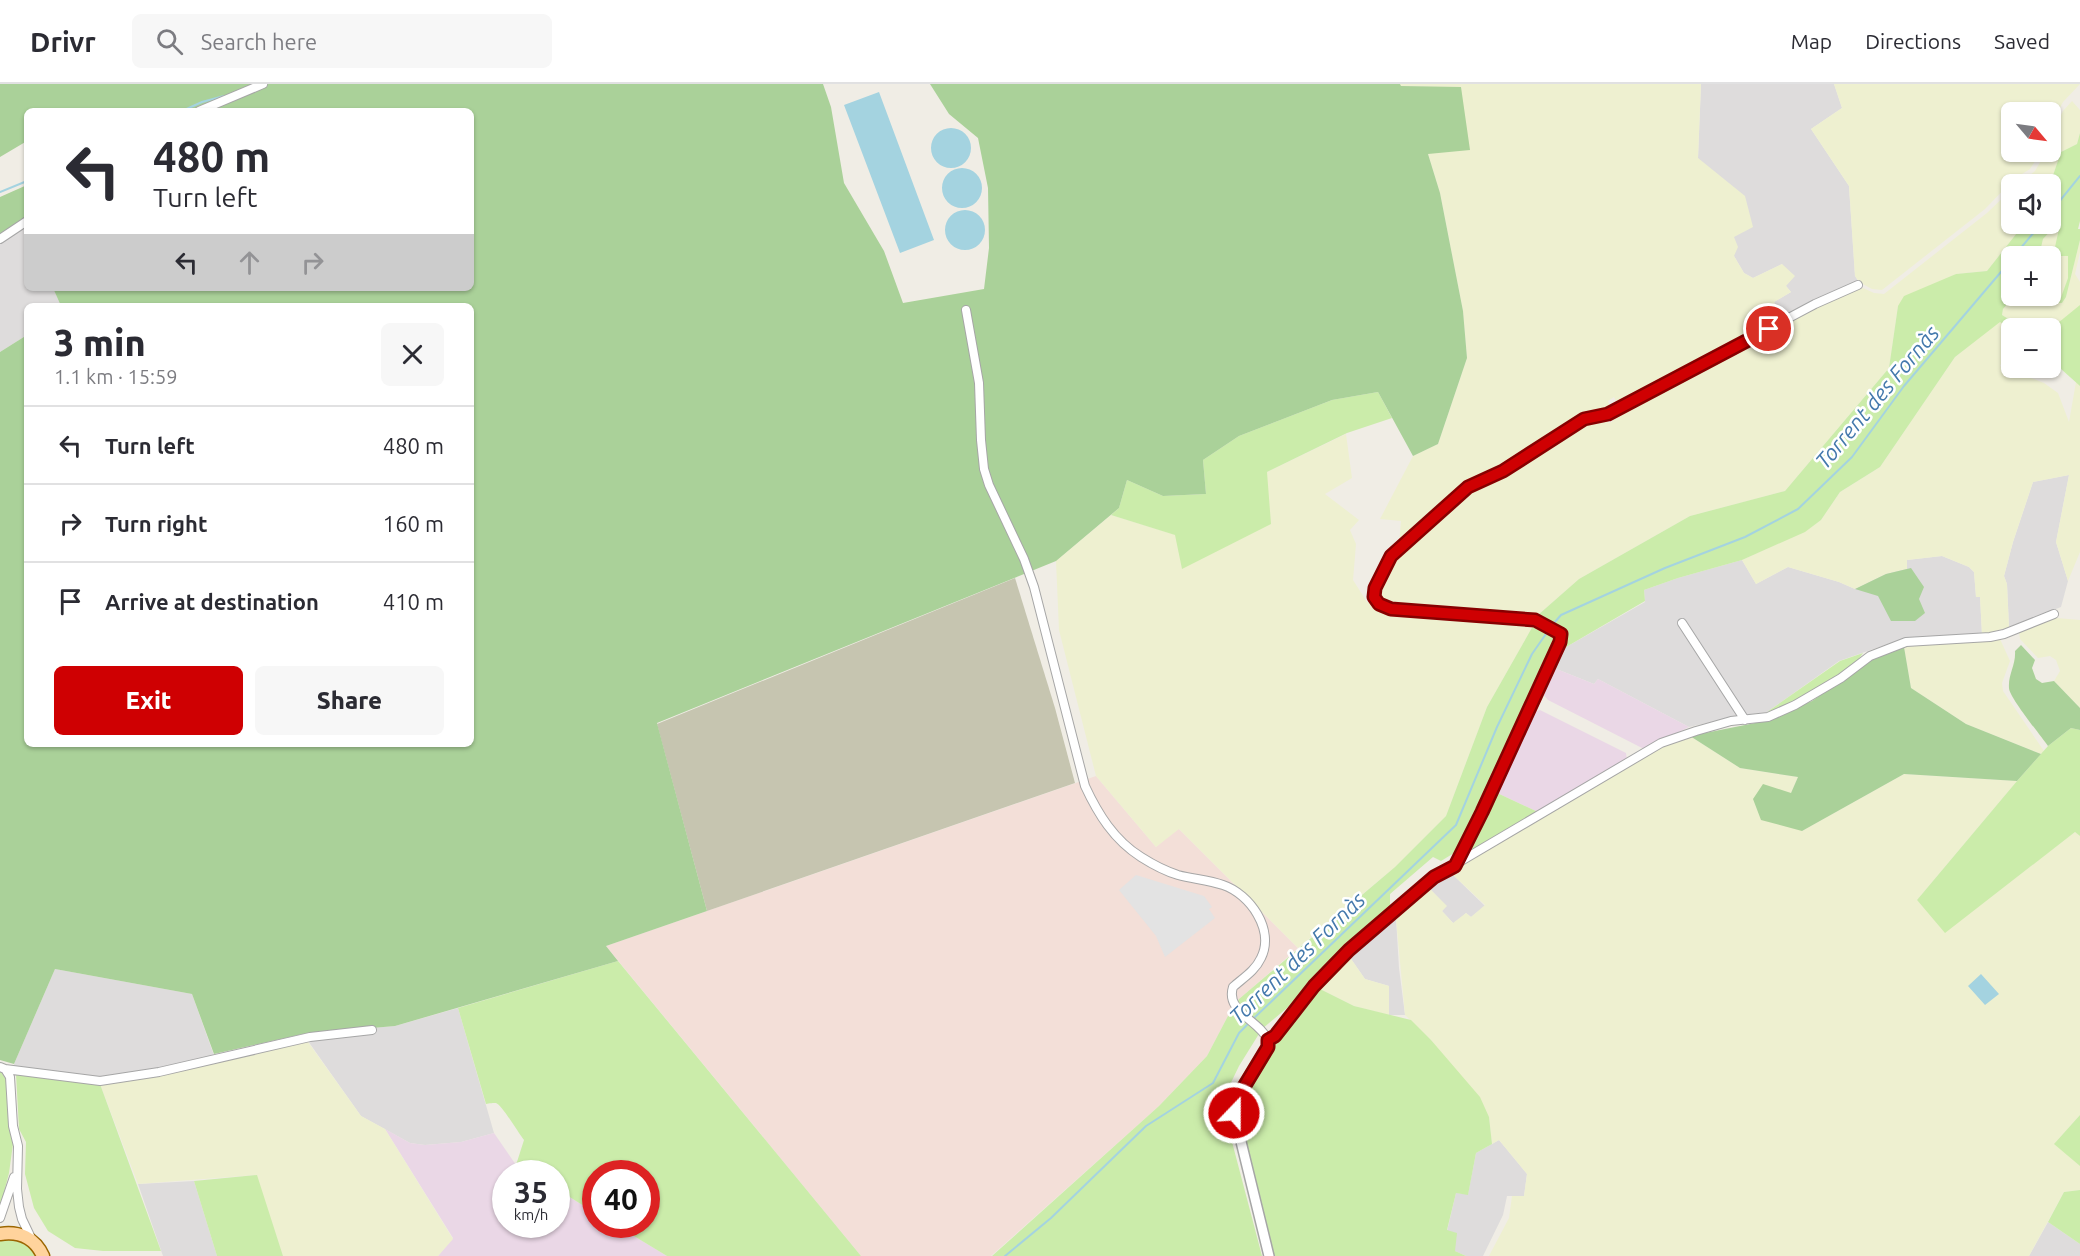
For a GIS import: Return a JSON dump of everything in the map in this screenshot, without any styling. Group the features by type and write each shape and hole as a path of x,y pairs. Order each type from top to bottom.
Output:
{"main road":[{"path":"0,1234 14,1233 32,1241 45,1255"}],"street":[{"path":"206,108 263,84"},
{"path":"0,239 24,223"},
{"path":"1455,866 1539,690 1560,642 1561,634 1535,620 1391,609 1379,604 1374,597 1375,588 1391,556 1468,487 1503,471 1584,419 1608,414 1815,304 1858,285"},
{"path":"966,310 979,383 984,469 1034,587 1085,786 1100,815 1115,836 1141,857 1179,875 1223,885 1235,891 1253,908 1264,930 1265,944 1262,957 1253,971 1233,987 1231,993 1232,1003 1262,1030 1268,1040 1268,1047 1239,1095 1234,1113 1269,1256"},
{"path":"1268,1040 1275,1036 1314,986 1349,950 1434,877 1661,743 1696,731 1768,717 1795,705 1841,678 1870,656 1906,642 1990,638 2054,614"},
{"path":"1682,623 1745,720"},
{"path":"2,1068 100,1081 159,1072 310,1036 372,1030"},
{"path":"2,1068 10,1077 12,1119 18,1146 19,1207 32,1241"},
{"path":"0,1218 17,1167"}],"shaded area":[{"path":"1400,84 1701,84 1698,158 1745,196 1753,227 1734,237 1738,247 1734,256 1744,273 1753,278 1782,264 1795,276 1786,286 1791,292 1774,302 1783,319 1618,405 1614,397 1608,401 1611,409 1589,413 1516,459 1468,483 1399,545 1401,521 1380,519 1413,456 1438,444 1467,358 1463,311 1440,193 1428,154 1461,88 1400,86"},
{"path":"1701,84 1834,84 1842,108 1811,129 1849,186 1855,276 1863,288 1785,323 1774,302 1791,292 1786,286 1782,264 1753,278 1744,273 1734,256 1698,158"},
{"path":"1834,84 2080,84 2061,106 2061,102 2001,102 2001,162 2035,162 2030,169 2022,174 2001,174 2001,192 1985,209 1882,290 1872,289 1859,282 1855,276 1849,186 1811,129 1842,108"},
{"path":"2072,101 2080,110 2080,133 2077,144 2061,152 2061,115"},
{"path":"2040,162 2058,162 2053,174 2031,174"},
{"path":"2001,200 2001,234 2016,234 2007,246 2001,246 2001,253 1987,271 1956,274 1898,306 1889,368 1785,491 1690,516 1579,579 1538,615 1390,605 1377,597 1379,585 1396,556 1461,495 1585,422 1607,416 1608,423 1612,422 1617,410 1800,315 1863,288 1884,294"},
{"path":"22,220 24,224 24,291 54,291 60,303 24,303 24,337 0,352 0,235"},
{"path":"2047,234 2061,234 2068,256 2068,278 2061,300 2061,246 2041,246"},
{"path":"2080,240 2075,274 2080,282 2080,305 2061,338 2061,318 2007,318 2002,315 2006,306 2061,306 2066,297"},
{"path":"2000,321 2001,378 2031,378 2044,383 2058,393 2069,422 2076,382 2080,386 2080,552 2068,581 2056,542 2069,475 2033,482 2004,576 2007,584 2009,627 1982,635 1980,597 1976,597 1974,572 1969,567 1942,556 1907,560 1907,569 1886,574 1855,589 1788,567 1756,584 1742,560 1807,530 1821,520 1840,492 1880,467 1955,357"},
{"path":"1346,434 1352,478 1325,494 1359,520 1350,530 1356,544 1353,580 1367,602 1389,614 1534,624 1487,707 1446,816 1395,867 1298,948 1179,829 1156,847 1096,776 1059,630 1056,561 1111,515 1176,535 1182,568 1267,472"},
{"path":"2069,475 2056,542 2068,581 2061,607 2009,627 2007,584 2004,576 2033,482"},
{"path":"1942,556 1969,567 1974,572 1976,597 1980,596 1982,635 1905,638 1839,661 1767,712 1689,727 1598,679 1594,684 1554,668 1561,650 1645,602 1644,590 1678,578 1742,560 1756,584 1788,567 1855,589 1907,560"},
{"path":"1015,578 1055,708 1075,783 707,911 657,724"},
{"path":"2056,618 2080,620 2080,708 2054,681 2060,671 2056,660 2050,656 2038,658 2020,639 2019,632"},
{"path":"2000,639 2010,661 2002,683 2003,691 2044,751 2041,754 1966,724 1911,688 1904,647"},
{"path":"1554,668 1594,684 1598,679 1689,727 1644,749 1548,700 1542,693"},
{"path":"1540,710 1626,753 1627,761 1538,812 1495,792 1533,712"},
{"path":"1690,736 1740,768 1798,777 1791,793 1802,831 1904,774 2017,781 1917,900 1945,932 2075,832 2080,836 2080,1115 2055,1143 2080,1166 2080,1190 2064,1192 2029,1256 1489,1256 1509,1218 1512,1196 1524,1196 1527,1174 1499,1140 1492,1144 1489,1117 1431,1040 1405,1015 1396,919 1430,889 1447,906 1442,911 1453,923 1466,913 1471,917 1485,905 1450,872 1657,748"},
{"path":"1096,776 1156,847 1178,828 1298,948 1239,999 1207,1056 1159,1106 991,1256 861,1256 606,946"},
{"path":"1450,872 1485,906 1471,917 1466,913 1454,924 1442,911 1446,906 1430,889"},
{"path":"1136,875 1204,896 1212,907 1209,909 1215,918 1165,957 1156,936 1119,890"},
{"path":"1396,918 1405,1015 1389,1015 1389,986 1365,979 1349,956"},
{"path":"1349,956 1365,979 1389,986 1389,1015 1354,1006 1318,988"},
{"path":"55,969 192,994 216,1061 100,1084 16,1074 14,1064"},
{"path":"458,1008 494,1133 461,1142 425,1145 410,1143 361,1116 303,1034 395,1026"},
{"path":"308,1042 361,1116 385,1129 453,1239 438,1256 283,1256 256,1175 138,1184 100,1084"},
{"path":"385,1129 410,1143 425,1145 461,1142 494,1133 513,1160 492,1160 492,1238 570,1238 570,1197 582,1205 582,1238 637,1238 667,1256 438,1256 453,1238"},
{"path":"1499,1140 1527,1174 1524,1196 1507,1196 1503,1215 1483,1256 1466,1256 1455,1251 1447,1231 1456,1193 1468,1194 1476,1153"},
{"path":"194,1181 217,1256 163,1256 138,1184"},
{"path":"2048,1222 2080,1244 2080,1256 2029,1256"}],"green space":[{"path":"0,84 823,84 831,107 844,183 884,251 903,303 984,289 989,248 988,188 978,138 949,114 930,84 1400,84 1401,86 1461,87 1470,150 1428,154 1440,193 1463,311 1467,358 1438,444 1413,456 1378,392 1332,400 1239,436 1203,460 1206,494 1163,496 1127,480 1119,508 1056,561 657,723 707,911 606,946 618,961 395,1026 303,1034 214,1054 192,994 55,969 14,1064 0,1060 0,352 24,337 24,747 474,747 474,303 60,303 54,291 474,291 474,108 24,108 24,143 0,157"},
{"path":"2080,133 2080,221 2078,229 2080,229 2080,240 2066,297 2061,303 2068,278 2068,256 2061,256 2061,246 2055,246 2058,234 2061,234 2061,174 2053,174 2058,162 2061,162 2061,152 2077,144"},
{"path":"24,186 24,224 22,220 0,235 0,197"},
{"path":"2016,234 2048,234 2041,246 2007,246"},
{"path":"2001,253 2001,306 2006,306 2002,315 2007,318 2001,318 2001,323 1955,357 1880,467 1840,492 1821,520 1805,532 1742,560 1644,590 1645,601 1561,650 1565,630 1538,615 1579,579 1690,516 1785,491 1889,368 1898,306 1904,296 1956,274 1987,271"},
{"path":"2080,305 2080,386 2061,369 2061,320"},
{"path":"1378,392 1392,418 1347,433 1267,472 1271,524 1182,569 1175,535 1111,515 1119,508 1127,480 1163,496 1206,494 1203,460 1239,436 1332,400"},
{"path":"1911,568 1924,587 1919,599 1925,613 1915,621 1891,621 1878,596 1855,589 1886,574"},
{"path":"1534,624 1558,635 1531,699 1459,850 1441,861 1433,857 1390,894 1390,907 1287,1008 1262,1029 1239,1066 1226,1093 1226,1119 1262,1256 992,1256 1159,1106 1207,1056 1239,999 1395,867 1446,816 1487,707"},
{"path":"2021,645 2035,660 2032,668 2036,679 2042,683 2054,681 2080,708 2080,730 2071,728 2048,746 2010,693 2015,651"},
{"path":"1904,647 1911,688 1966,724 2041,754 2017,781 1904,774 1802,831 1761,820 1753,799 1763,784 1791,793 1798,777 1740,768 1690,736 1765,721 1812,701 1877,656"},
{"path":"1863,653 1856,662 1834,679 1805,696 1767,712 1840,661"},
{"path":"2071,728 2080,730 2080,836 2075,832 1945,933 1917,900 2048,746"},
{"path":"1495,792 1538,812 1465,855"},
{"path":"618,961 861,1256 667,1256 637,1238 660,1238 660,1160 582,1160 582,1205 570,1197 570,1160 518,1160 524,1140 499,1105 486,1104 458,1008"},
{"path":"1318,988 1354,1006 1411,1020 1480,1097 1489,1117 1492,1144 1476,1153 1468,1195 1456,1193 1447,1230 1457,1233 1455,1251 1466,1256 1272,1256 1232,1113 1231,1094 1271,1033"},
{"path":"0,1070 6,1080 9,1128 13,1144 9,1173 0,1208"},
{"path":"16,1074 100,1084 161,1251 103,1251 75,1248 48,1231 34,1208 25,1174 26,1142 19,1129"},
{"path":"2080,1115 2080,1166 2054,1144"},
{"path":"257,1175 283,1256 217,1256 194,1181"},
{"path":"2080,1190 2080,1244 2048,1222 2064,1192"},
{"path":"8,1240 24,1244 36,1256 0,1256 0,1241"}],"water":[{"path":"879,92 934,240 900,253 844,105"},
{"path":"951,128 965,134 971,148 965,162 951,168 937,162 931,148 937,134"},
{"path":"962,168 976,174 982,188 976,202 962,208 948,202 942,188 948,174"},
{"path":"965,210 979,216 985,230 979,244 965,250 951,244 945,230 951,216"},
{"path":"1981,974 1999,994 1985,1005 1968,986"}],"waterway":[{"path":"189,108 224,96"},
{"name":"Torrent des Fornàs","path":"2061,199 2080,176"},
{"path":"0,192 24,182"},
{"name":"Torrent des Fornàs","path":"2022,246 2033,234"},
{"name":"Torrent des Fornàs","path":"1554,623 1561,615 1665,568 1745,537 1798,509 1852,457 1904,386 2001,272"},
{"name":"Torrent des Fornàs","path":"1253,1019 1456,825 1497,727 1532,654 1548,631"},
{"name":"Torrent des Fornàs","path":"1005,1256 1051,1218 1146,1126 1213,1083 1239,1033 1249,1023"}],"route":[{"path":"1234,1113 1239,1095 1268,1047 1268,1040 1275,1036 1314,986 1349,950 1434,877 1455,866 1560,642 1561,634 1535,620 1391,609 1379,604 1374,597 1375,588 1391,556 1468,487 1503,471 1584,419 1608,414 1769,329"}]}
